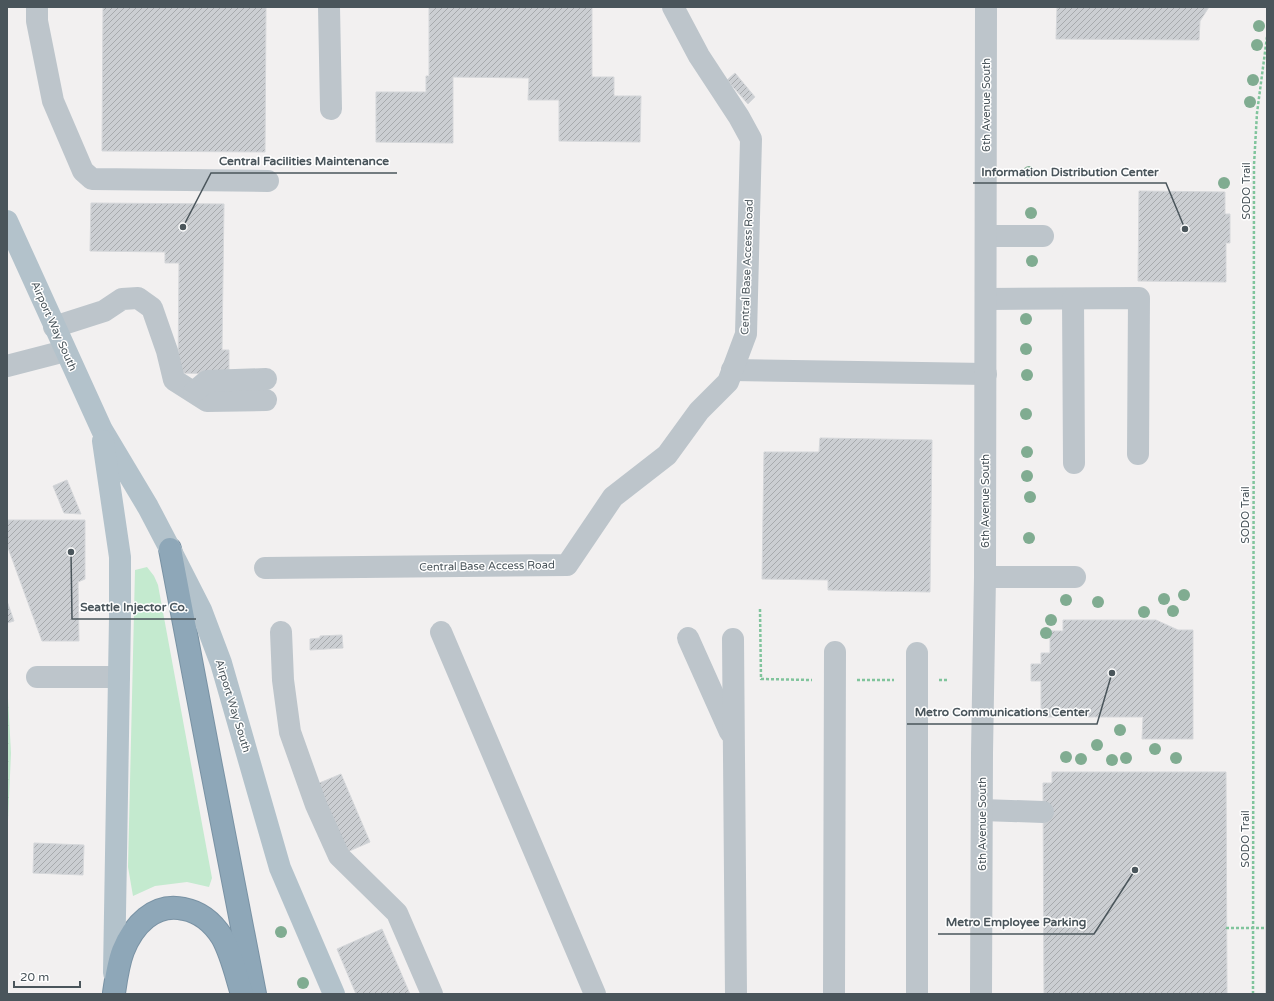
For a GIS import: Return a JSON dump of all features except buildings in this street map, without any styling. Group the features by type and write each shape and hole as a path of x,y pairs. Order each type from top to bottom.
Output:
{"highway":[{"path":"170,549 255,994"},
{"path":"114,993 123,952 130,937 146,917 157,910 170,907 195,911 214,926 222,937 230,953 242,994"}],"main road":[{"name":"Airport Way South","path":"7,222 102,430 148,507 201,610 221,663 280,868 334,994"},
{"name":"Airport Way South","path":"102,430 120,557 114,993"}],"street":[{"path":"37,7 37,21 53,101 83,171 92,179 268,181"},
{"path":"329,7 331,109"},
{"name":"Central Base Access Road","path":"266,568 567,565 613,497 667,455 699,411 728,382 746,334 751,139 740,117 699,56 673,7"},
{"name":"6th Avenue South","path":"981,994 985,577 986,7"},
{"path":"986,236 1043,236"},
{"path":"54,326 104,311 122,299 138,298 152,308 168,351 174,380 207,401 266,390"},
{"path":"986,299 1139,298 1138,454"},
{"path":"1073,299 1074,462"},
{"path":"7,366 65,351"},
{"path":"732,370 986,374"},
{"path":"985,577 1075,577"},
{"path":"281,632 283,680 290,732 316,805 339,856 397,913 432,994"},
{"path":"441,632 594,994"},
{"path":"688,638 734,741"},
{"path":"733,639 736,994"},
{"path":"834,652 834,994"},
{"path":"917,653 917,994"},
{"path":"37,677 119,677"},
{"path":"982,810 1043,812"}],"path":[{"name":"SODO Trail","path":"1253,994 1254,165 1257,113 1267,37"},
{"path":"1226,928 1267,928"}],"green space":[{"path":"147,567 154,576 158,585 212,878 209,887 187,882 155,886 133,896 128,867 135,570"},
{"path":"7,680 11,753 7,843"}],"tram line":[{"path":"1266,994 1267,178"}],"place":[{"name":"Central Facilities Maintenance","path":"183,227"},
{"name":"Information Distribution Center","path":"1185,229"},
{"name":"Seattle Injector Co.","path":"71,552"},
{"name":"Metro Communications Center","path":"1112,673"},
{"name":"Metro Employee Parking","path":"1135,870"}]}
